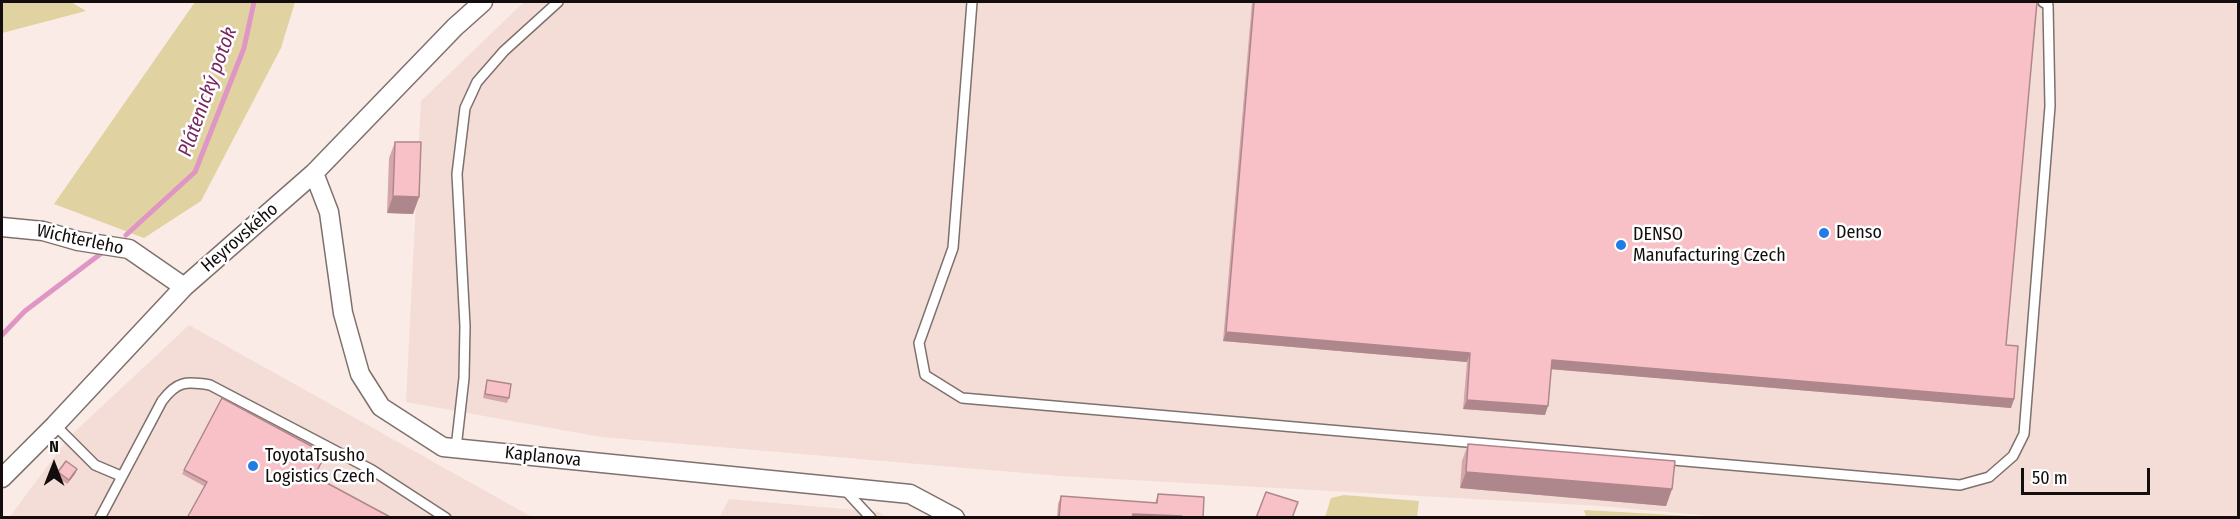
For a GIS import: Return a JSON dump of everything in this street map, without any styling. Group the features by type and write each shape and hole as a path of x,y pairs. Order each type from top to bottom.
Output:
{"street":[{"name":"Heyrovského","path":"2,478 55,425 184,287 314,173 455,27 483,2"},
{"name":"Kaplanova","path":"314,173 328,212 343,313 360,374 381,407 442,447 910,494 955,518"},
{"name":"Wichterleho","path":"2,227 43,231 78,241 129,249 184,287"}],"lane":[{"path":"456,448 464,378 465,326 458,174 465,108 477,82 504,51 558,2"},
{"path":"972,2 953,248 919,343 925,375 962,398 1960,485 1989,477 2013,456 2024,434 2050,106 2048,5 2043,2"},
{"path":"100,518 162,400 172,387 190,382 210,385 362,465 446,518"},
{"path":"55,425 95,465 121,476"},
{"path":"843,487 871,518"}],"shaded area":[{"path":"2,2 71,2 86,11 2,33"},
{"path":"195,2 295,2 281,48 201,201 144,238 54,204"},
{"name":"Denso","path":"524,2 2238,2 2238,517 1732,518 1601,506 1060,476 601,437 406,402 421,101"},
{"path":"189,325 532,517 9,518 69,437"},
{"path":"1344,495 1419,501 1417,517 1325,517 1331,498"},
{"path":"729,499 879,512 885,517 719,518"},
{"path":"1584,510 1710,517 1586,517"}],"building":[{"name":"DENSO Manufacturing Czech","path":"1254,2 2037,2 2006,345 2018,346 2014,399 1552,360 1548,406 1467,400 1470,353 1226,332"},
{"path":"395,142 421,142 419,197 393,196"},
{"path":"487,380 511,384 509,398 485,394"},
{"name":"ToyotaTsusho Logistics Czech","path":"222,398 326,454 314,476 392,518 187,518 207,482 184,470"},
{"path":"1468,444 1675,461 1672,489 1466,472"},
{"path":"66,461 77,469 69,480 58,472"},
{"path":"1266,492 1298,502 1292,518 1256,518"},
{"path":"1158,494 1204,497 1203,518 1133,514 1132,518 1059,518 1061,496 1157,503"}],"waterway":[{"name":"Plátenický potok","path":"126,235 195,172 244,48 254,2"},
{"name":"Plátenický potok","path":"2,335 25,311 103,252"}],"place":[{"name":"Denso","path":"1824,233"},
{"name":"DENSO Manufacturing Czech","path":"1621,245"},
{"name":"ToyotaTsusho Logistics Czech","path":"253,466"}]}
